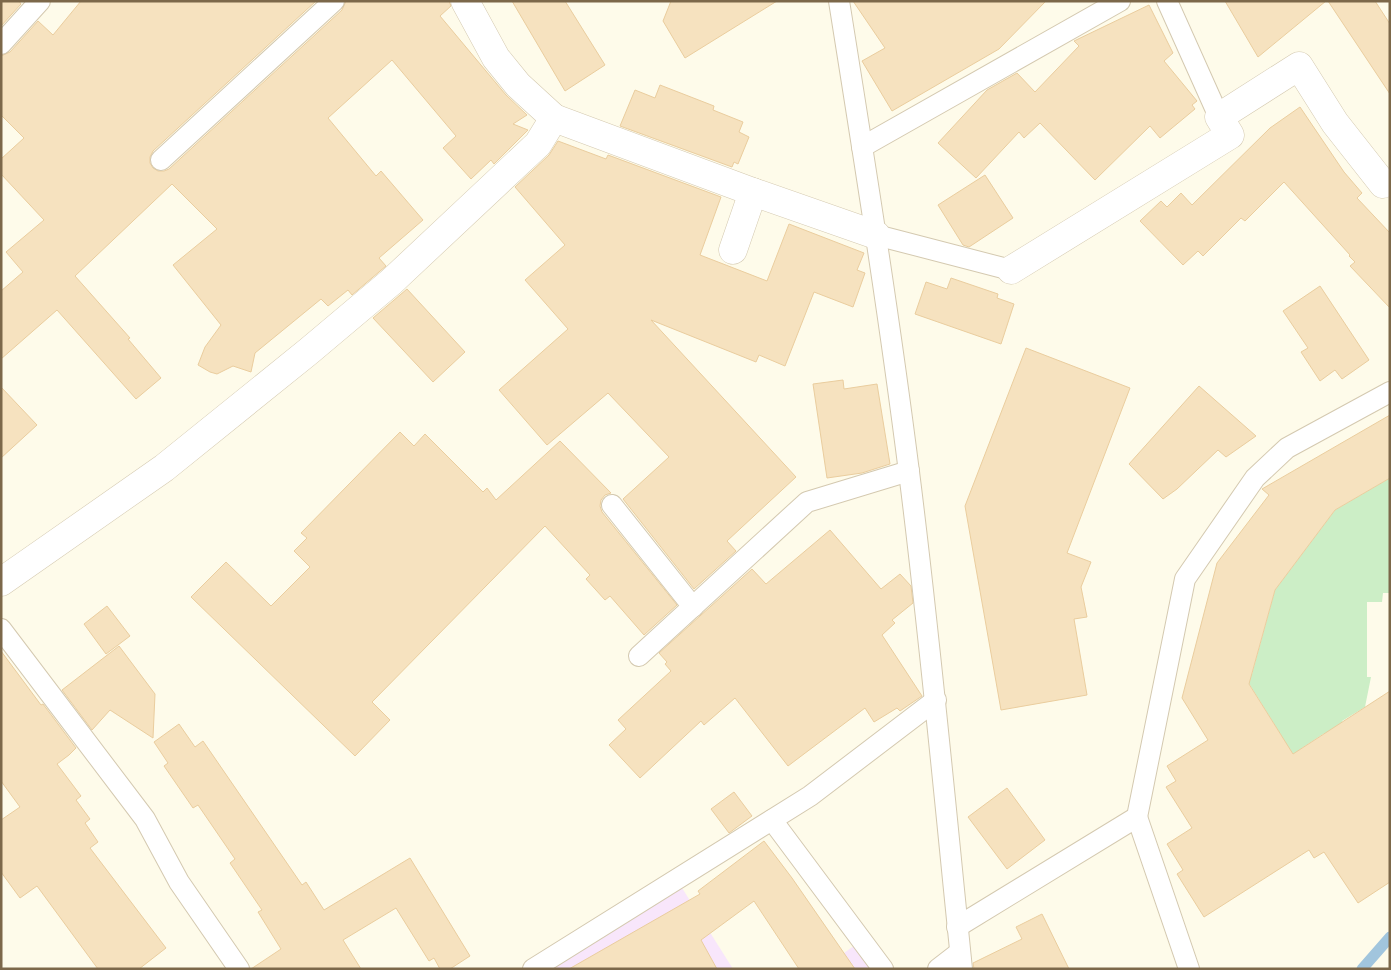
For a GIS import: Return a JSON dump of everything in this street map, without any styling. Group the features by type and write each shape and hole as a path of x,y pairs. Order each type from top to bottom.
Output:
{"street":[{"path":"466,1 496,58 518,85 554,118 876,236"},
{"path":"1011,270 1230,135 1219,117 1299,66 1335,123 1383,184"},
{"path":"1,582 164,468 391,282 538,144 554,118"},
{"path":"733,250 753,192"}],"lane":[{"path":"1,44 40,1"},
{"path":"161,160 334,1"},
{"path":"839,1 876,236 909,471 936,700 961,960 938,969"},
{"path":"862,147 1120,1"},
{"path":"1167,1 1219,117"},
{"path":"876,236 1011,270"},
{"path":"1189,969 1137,817 1185,579 1255,478 1287,448 1390,392"},
{"path":"639,656 807,502 909,471"},
{"path":"612,505 693,607"},
{"path":"1,629 145,819 180,882 239,969"},
{"path":"533,969 810,796 936,700"},
{"path":"958,927 1137,817"},
{"path":"772,820 883,969"}],"shaded area":[{"path":"677,880 733,969 533,969"},
{"path":"862,940 883,969 822,969"}],"green space":[{"path":"1390,478 1390,593 1383,593 1382,602 1367,602 1367,677 1371,677 1365,707 1342,721 1346,728 1323,734 1302,748 1271,774 1281,735 1245,677 1246,673 1252,674 1275,590 1335,510"}],"building":[{"path":"1,1 19,1 21,4 1,26"},
{"path":"81,1 316,1 153,151 150,163 158,171 169,169 342,10 346,1 449,1 451,6 440,16 506,95 527,115 513,124 528,130 494,164 491,160 471,179 443,148 456,136 392,60 328,118 376,176 381,171 423,220 379,258 386,266 352,295 348,290 328,306 321,299 255,353 251,372 233,366 217,374 198,365 205,347 221,325 173,265 217,229 172,184 75,276 130,338 128,339 161,378 136,399 57,310 1,359 1,291 23,272 6,252 44,220 1,174 1,159 24,138 1,115 1,56 10,52 38,21 53,35"},
{"path":"512,1 565,1 605,65 565,91"},
{"path":"671,1 777,1 685,58 663,21"},
{"path":"853,1 1046,1 999,49 892,111 862,61 885,48"},
{"path":"1225,1 1326,1 1258,57"},
{"path":"1328,1 1375,1 1390,24 1390,94"},
{"path":"1149,5 1173,53 1164,61 1197,101 1192,105 1195,109 1160,138 1150,126 1095,180 1040,123 1024,138 1019,132 976,178 938,143 987,90 1017,73 1035,92 1079,46 1074,41"},
{"path":"660,85 714,106 713,110 743,122 739,132 749,137 738,164 734,162 732,167 620,126 635,90 655,98"},
{"path":"1300,107 1344,172 1362,193 1357,198 1390,233 1390,308 1350,266 1355,262 1350,255 1284,182 1245,221 1241,218 1203,256 1198,251 1183,265 1140,221 1161,201 1167,207 1181,193 1192,205 1270,128"},
{"path":"558,141 606,159 608,155 721,197 700,255 767,281 789,224 864,253 857,270 865,273 853,307 814,292 785,366 759,355 756,362 651,320 796,477 727,541 736,551 694,589 623,499 669,457 608,393 547,445 499,390 568,329 525,280 565,245 515,187 549,155"},
{"path":"985,175 1013,218 969,247 963,245 938,205"},
{"path":"951,278 998,294 997,298 1014,304 1001,344 915,314 926,282 947,289"},
{"path":"1320,286 1369,360 1342,379 1335,370 1320,381 1301,352 1308,348 1283,311"},
{"path":"407,289 465,352 433,382 373,318"},
{"path":"1026,348 1130,388 1067,553 1091,562 1081,587 1087,617 1074,619 1087,695 1001,710 965,506"},
{"path":"843,380 844,389 877,384 890,464 862,473 827,478 813,384"},
{"path":"1199,386 1256,436 1226,457 1218,450 1177,489 1163,499 1129,464"},
{"path":"1,387 37,425 1,458"},
{"path":"1390,415 1390,478 1335,510 1275,590 1249,684 1293,754 1390,691 1390,882 1358,903 1324,852 1314,858 1309,850 1204,917 1177,874 1183,870 1167,844 1192,828 1166,787 1176,781 1167,766 1208,740 1182,698 1217,563 1269,495 1262,489"},
{"path":"400,432 414,446 425,434 483,492 487,488 496,500 560,441 611,493 605,495 601,500 602,512 677,605 644,635 610,596 605,600 586,579 590,575 545,526 372,702 390,720 355,756 191,597 226,562 271,606 310,567 294,551 307,538 301,533"},
{"path":"830,530 881,589 900,574 911,586 913,603 892,620 895,623 882,635 922,696 900,711 897,708 874,722 865,708 788,766 735,698 704,725 701,721 640,778 609,745 626,729 618,720 671,671 665,664 667,662 659,653 752,569 766,584"},
{"path":"107,606 130,636 106,654 84,624"},
{"path":"119,646 155,694 153,738 110,710 92,730 62,690"},
{"path":"1,651 76,748 57,764 81,796 76,800 90,819 85,823 98,842 90,848 166,948 139,969 98,969 37,886 20,898 1,872 1,820 20,807 1,781"},
{"path":"179,724 195,747 203,741 302,885 306,882 324,910 410,858 470,956 450,969 440,969 434,958 429,961 396,908 343,940 361,969 251,969 281,949 258,912 262,910 230,863 235,859 198,805 193,808 164,766 168,763 154,742"},
{"path":"1007,788 1045,840 1007,869 968,817"},
{"path":"734,792 752,816 729,833 711,809"},
{"path":"764,841 855,969 799,969 754,901 701,940 717,969 569,969 700,894 698,891"},
{"path":"1042,914 1069,969 974,969 973,963 1022,939 1016,927"}],"waterway":[{"path":"1362,969 1390,937"}]}
